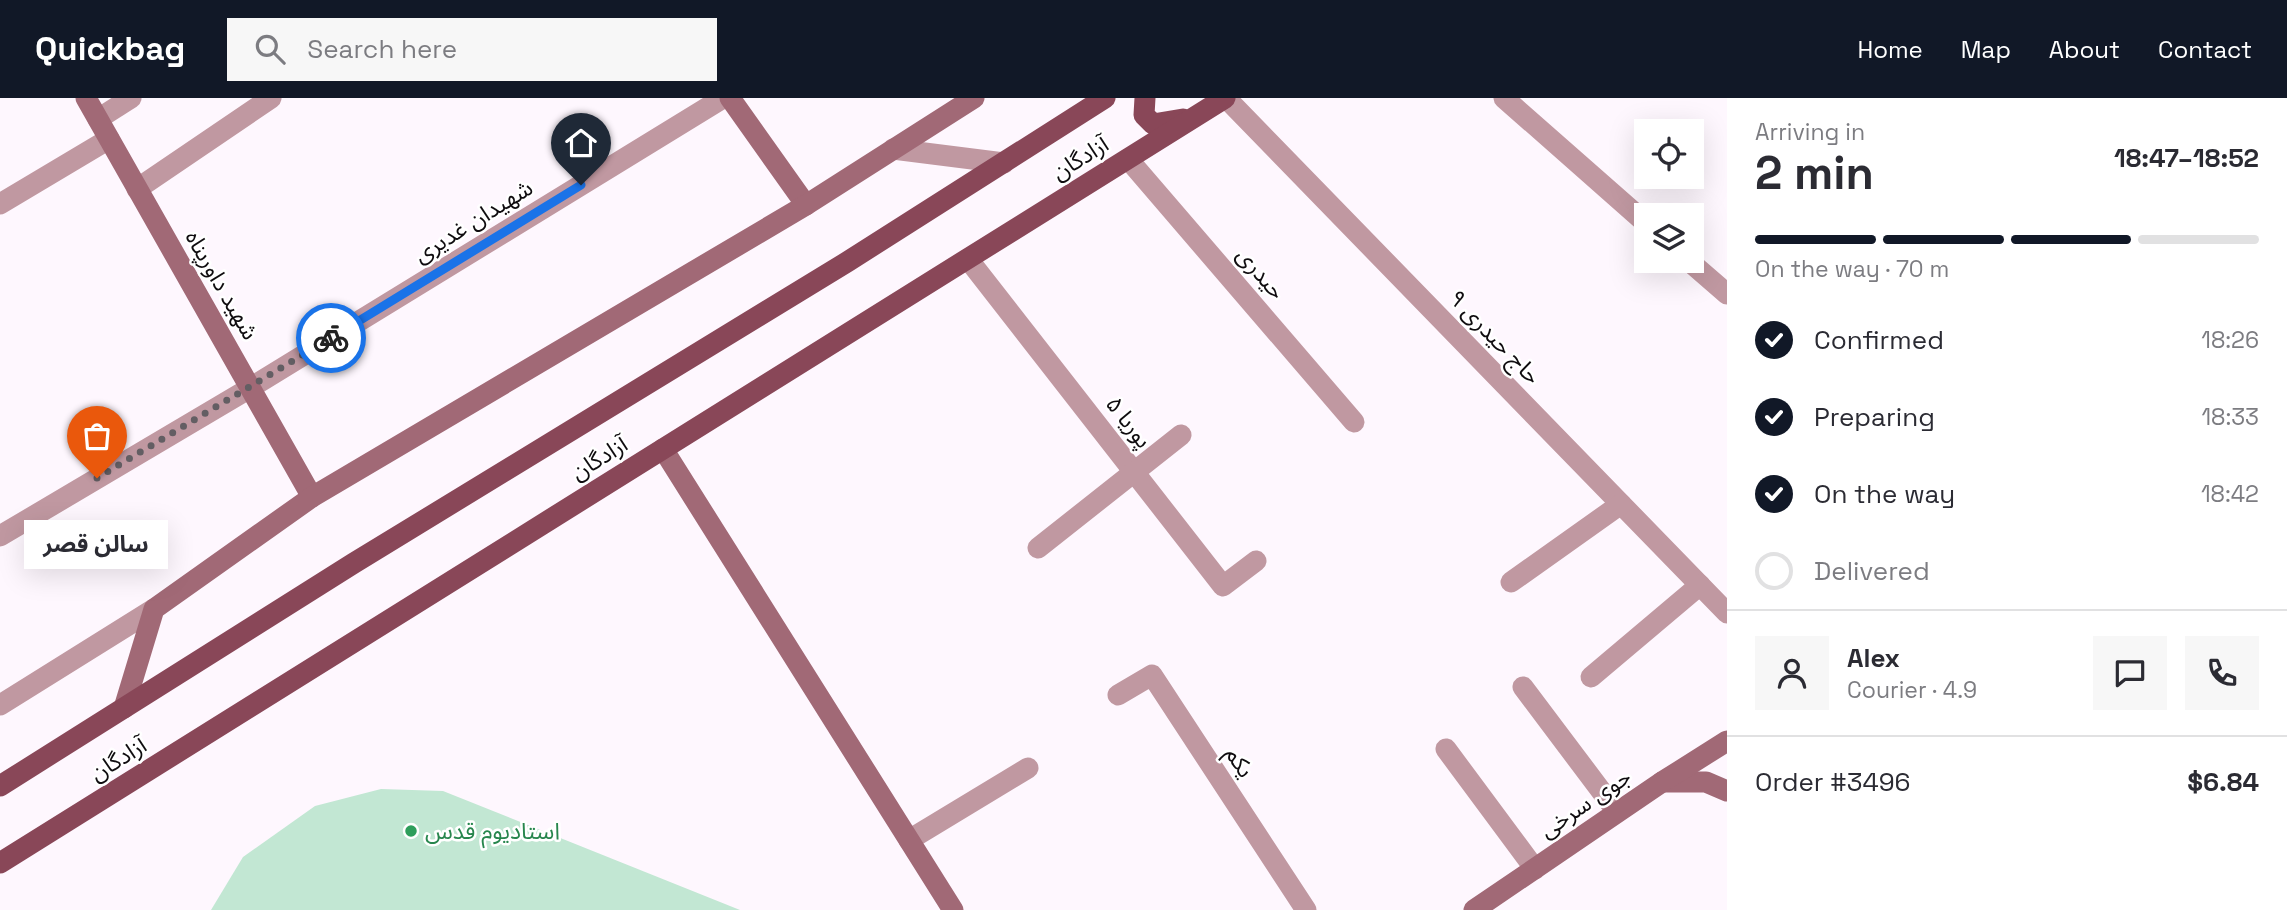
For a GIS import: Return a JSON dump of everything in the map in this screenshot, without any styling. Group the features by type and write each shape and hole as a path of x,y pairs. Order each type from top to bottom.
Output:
{"main road":[{"name":"آزادگان","path":"0,786 354,563 847,262 1105,98"},
{"path":"1145,98 1144,115 1153,124 1166,124 1197,116"},
{"name":"آزادگان","path":"0,863 1226,98"}],"street":[{"name":"شهید داورپناه","path":"86,98 312,497"},
{"path":"98,119 131,98"},
{"path":"137,189 271,98"},
{"name":"شهیدان غدیری","path":"0,536 250,388 723,98"},
{"path":"730,98 806,205"},
{"path":"3,697 154,609 312,497 806,205 974,98"},
{"name":"حاج حیدری ۹","path":"1226,98 1727,613"},
{"path":"1504,98 1634,213"},
{"path":"0,204 109,139"},
{"path":"893,149 1004,163"},
{"name":"حیدری","path":"1128,159 1354,422"},
{"name":"پوریا ۵","path":"968,259 1223,586 1256,561"},
{"path":"1703,273 1727,294"},
{"path":"1038,548 1181,435"},
{"path":"663,449 953,910"},
{"path":"1511,582 1621,503"},
{"path":"1591,677 1700,585"},
{"path":"124,708 154,609"},
{"name":"یکم","path":"1118,695 1152,675 1306,910"},
{"path":"1524,687 1618,813"},
{"name":"جوی سرخی","path":"1474,910 1727,741"},
{"path":"1446,749 1535,869"},
{"path":"909,840 1028,768"},
{"path":"1662,782 1706,782 1727,792"}],"green space":[{"name":"استادیوم قدس","path":"381,789 443,791 740,910 211,910 243,857 315,806"}],"way so far":[{"path":"97,478 331,338"}],"place":[{"name":"سالن قصر","path":"97,478"},
{"name":"استادیوم قدس","path":"411,831"}],"route":[{"path":"331,338 581,185"}]}
